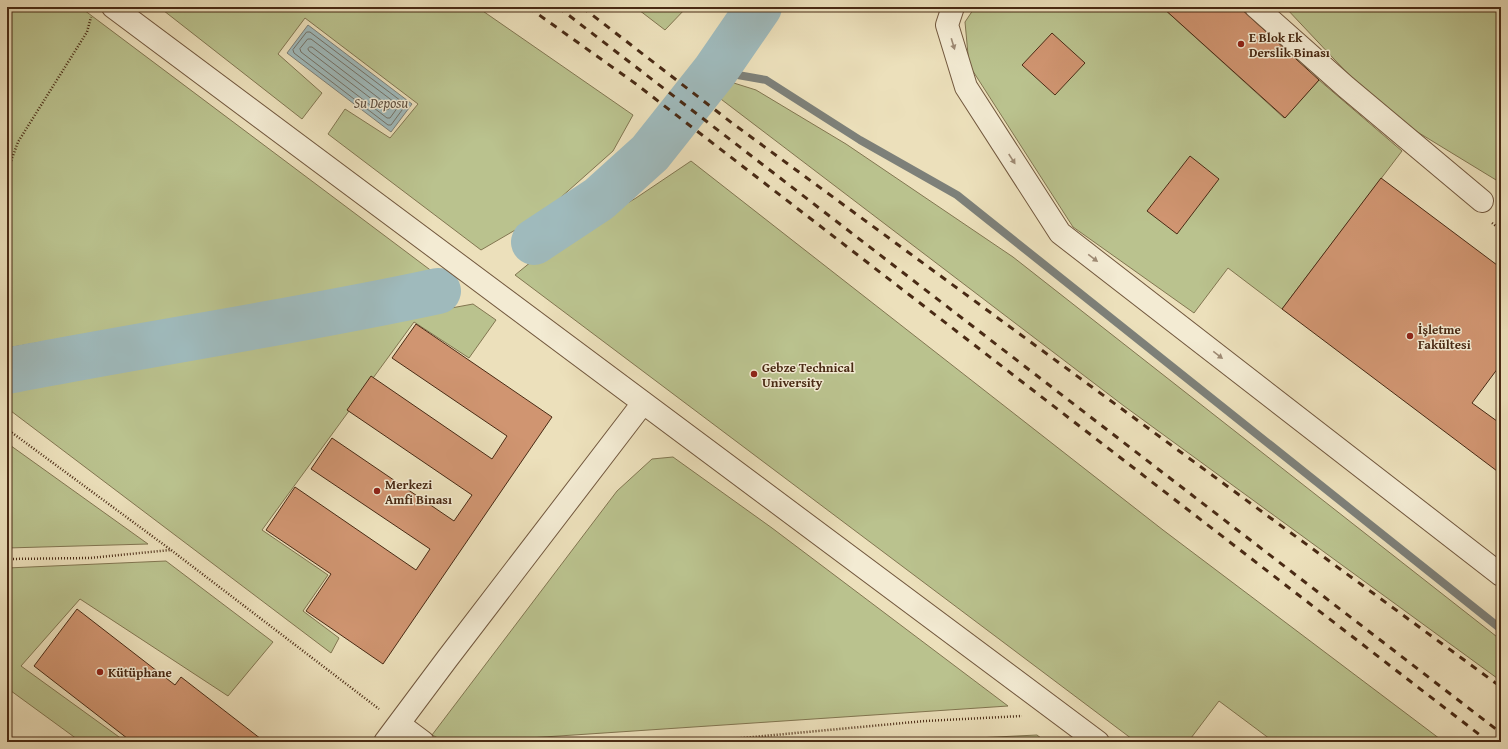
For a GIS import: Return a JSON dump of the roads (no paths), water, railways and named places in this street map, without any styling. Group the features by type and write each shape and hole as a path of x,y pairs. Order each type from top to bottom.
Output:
{"street":[{"path":"113,7 1098,742"},
{"path":"953,7 947,25 966,87 1060,232 1199,328 1501,574"},
{"path":"1256,7 1346,87 1482,201"},
{"path":"385,742 643,403"},
{"path":"399,724 424,742"}],"water":[{"name":"Su Deposu","path":"308,25 412,104 391,132 287,53"}],"waterway":[{"path":"534,242 599,199 650,153 715,71 759,7"},
{"path":"715,71 766,80 860,140 957,195 1501,629"},
{"path":"7,371 330,313 438,291"}],"railway":[{"path":"528,7 636,84 1489,742"},
{"path":"558,7 1501,733"},
{"path":"582,7 732,123 1501,687"}],"place":[{"name":"E Blok Ek Derslik Binası","path":"1241,44"},
{"name":"İşletme Fakültesi","path":"1410,336"},
{"name":"Gebze Technical University","path":"754,374"},
{"name":"Merkezi Amfi Binası","path":"377,491"},
{"name":"Kütüphane","path":"100,672"}]}
